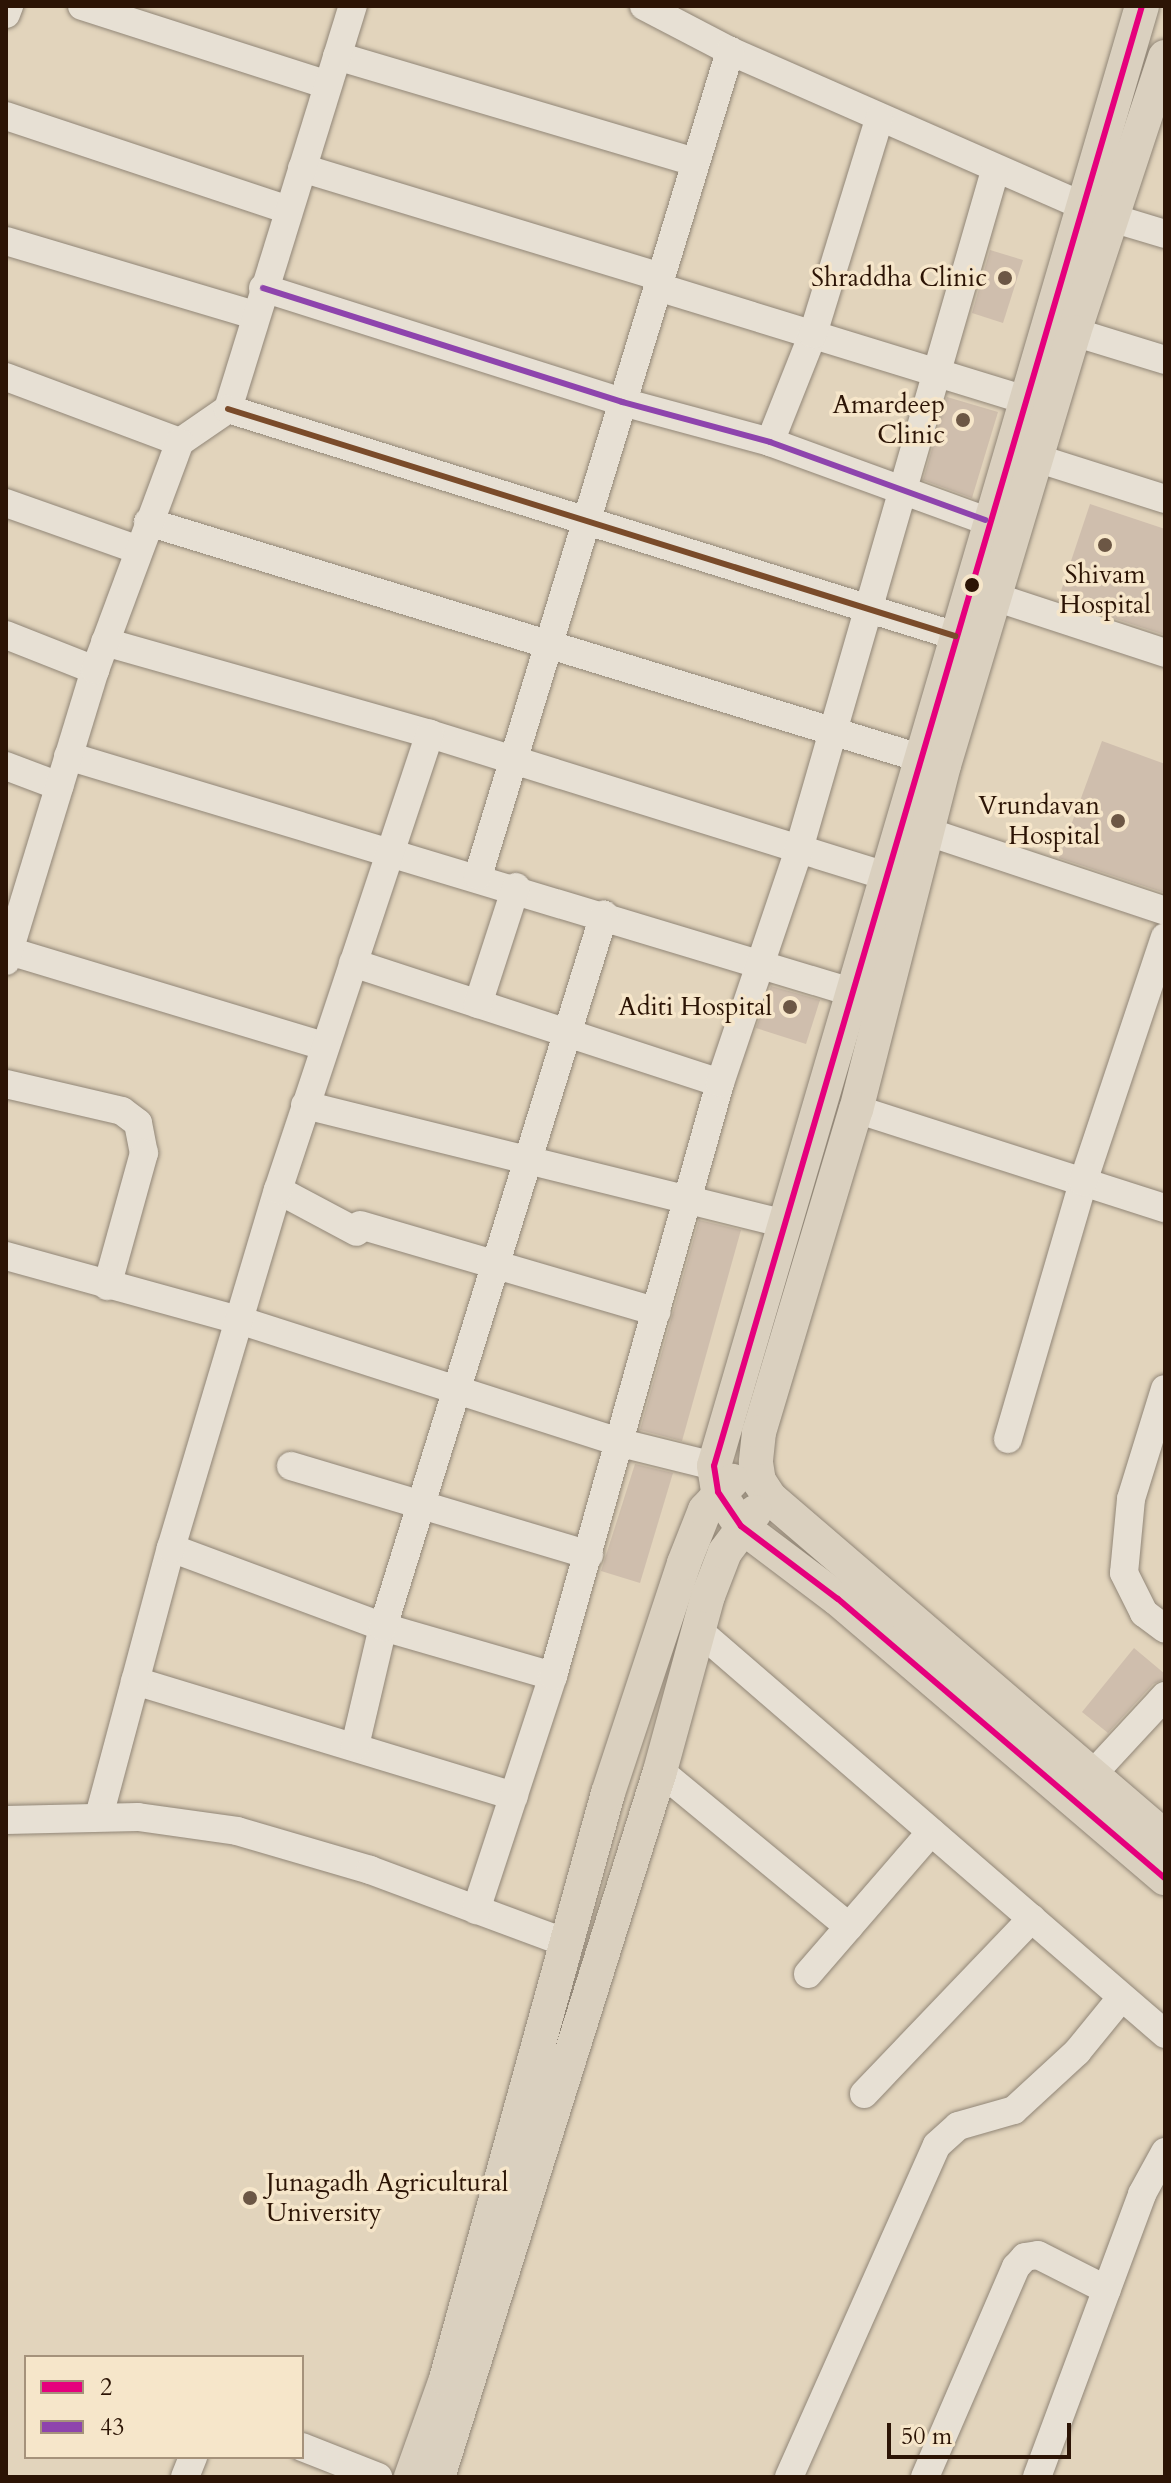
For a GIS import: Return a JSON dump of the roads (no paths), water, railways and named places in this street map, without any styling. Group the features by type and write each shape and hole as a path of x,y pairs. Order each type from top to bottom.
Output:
{"main road":[{"path":"1142,6 1074,332 928,832 856,1109 759,1432 756,1463 759,1481 770,1498 1165,1837"},
{"path":"411,2477 446,2379 608,1793 684,1563 716,1479 851,992 1026,400 1097,212 1165,57"},
{"path":"716,1479 756,1463"},
{"path":"716,1479 741,1526 838,1599 1165,1878"},
{"path":"438,2477 660,1771 699,1631 725,1552 741,1526 770,1498"}],"street":[{"path":"6,14 9,6"},
{"path":"82,6 328,85"},
{"path":"324,1046 7,956 15,897 59,786 95,670 180,442 228,409 263,288 353,6"},
{"path":"644,6 730,51 995,171 1097,212 1165,234"},
{"path":"478,876 730,51"},
{"path":"337,56 696,162"},
{"path":"6,116 288,210"},
{"path":"770,442 813,334 879,119"},
{"path":"302,168 1026,400"},
{"path":"476,1910 553,1676 720,1083 757,962 799,849 995,171"},
{"path":"6,241 255,315"},
{"path":"263,288 622,402 770,442 990,522"},
{"path":"1074,332 1165,360"},
{"path":"6,377 180,442"},
{"path":"228,409 956,636"},
{"path":"1036,458 1165,499"},
{"path":"6,503 139,550"},
{"path":"148,522 920,758"},
{"path":"995,597 1165,653"},
{"path":"6,635 95,670"},
{"path":"105,642 430,734 886,876"},
{"path":"99,1816 171,1548 278,1190 430,734"},
{"path":"68,756 516,887 851,992"},
{"path":"6,766 59,786"},
{"path":"928,832 1165,911"},
{"path":"478,1004 516,887"},
{"path":"355,1746 383,1627 461,1387 604,915"},
{"path":"1008,1439 1083,1182 1165,937"},
{"path":"353,963 570,1031 720,1083"},
{"path":"6,1084 122,1111 138,1123 144,1153 107,1286"},
{"path":"305,1105 786,1224"},
{"path":"856,1109 1165,1208"},
{"path":"278,1190 359,1229 657,1312"},
{"path":"6,1256 239,1320 461,1387 716,1479"},
{"path":"1165,1389 1131,1499 1124,1573 1144,1613 1165,1629"},
{"path":"291,1466 589,1555"},
{"path":"171,1548 383,1627 553,1676"},
{"path":"699,1631 1165,2034"},
{"path":"135,1681 514,1796"},
{"path":"1069,1799 1165,1696"},
{"path":"660,1771 849,1927"},
{"path":"7,1820 99,1816 169,1818 237,1831 370,1870 566,1943"},
{"path":"808,1974 931,1832"},
{"path":"864,2094 1032,1918"},
{"path":"789,2477 937,2145 958,2126 1014,2110 1077,2052 1121,1998"},
{"path":"1037,2477 1142,2194 1165,2152"},
{"path":"925,2477 1016,2267 1025,2257 1038,2255 1107,2290"},
{"path":"304,2448 378,2477"}],"place":[{"name":"Shraddha Clinic","path":"1005,278"},
{"name":"Amardeep Clinic","path":"963,420"},
{"name":"Shivam Hospital","path":"1105,545"},
{"name":"Vrundavan Hospital","path":"1118,821"},
{"name":"Aditi Hospital","path":"790,1007"},
{"name":"Junagadh Agricultural University","path":"250,2198"}]}
